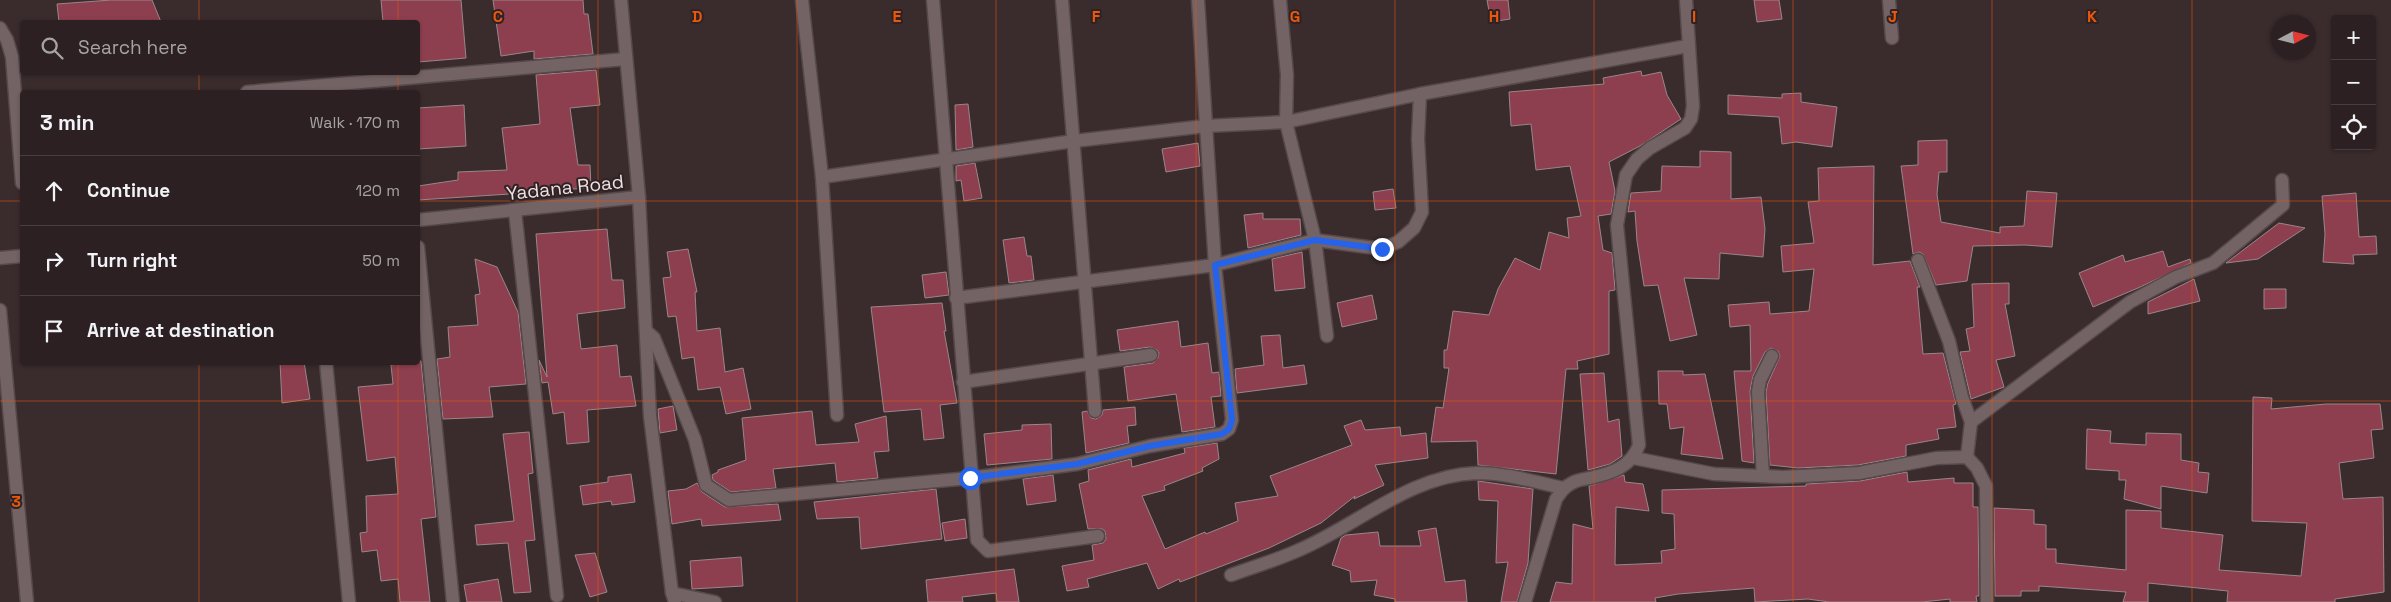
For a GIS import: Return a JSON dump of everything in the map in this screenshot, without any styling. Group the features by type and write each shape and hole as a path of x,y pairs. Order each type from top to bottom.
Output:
{"street":[{"name":"Yadana Road","path":"420,220 639,197 621,0"},
{"path":"802,0 822,177 837,415"},
{"path":"933,0 974,531 977,540 988,551 1098,536"},
{"path":"1062,0 1095,411"},
{"path":"646,331 654,338 692,432 706,485 729,500 970,478 1077,464 1150,446 1222,434 1229,429 1232,420 1215,265 1198,0"},
{"path":"1280,0 1287,75 1286,122 1315,240 1327,336"},
{"path":"1525,602 1553,508 1563,488 1574,481 1608,473 1634,458 1639,445 1617,225 1626,175 1637,159 1650,148 1685,128 1691,120 1693,106 1686,0"},
{"path":"1889,0 1892,38"},
{"path":"0,28 7,40 12,57 20,158"},
{"path":"822,177 1074,141 1206,126 1286,122 1420,94 1688,46"},
{"path":"269,90 626,58"},
{"path":"956,298 1085,280 1215,265 1315,240 1382,249 1398,242 1414,228 1422,212 1418,139 1420,94"},
{"path":"1971,422 2130,302 2176,277 2213,263 2283,205 2282,180"},
{"path":"639,197 650,416 674,598 715,602"},
{"path":"515,211 558,596"},
{"path":"0,258 20,256"},
{"path":"1918,260 1949,342 1962,397 1971,422 1967,457 1977,468 1986,486 1987,602"},
{"path":"420,267 453,602"},
{"path":"0,310 27,602"},
{"path":"963,382 1151,356"},
{"path":"1763,476 1758,392 1760,380 1772,356"},
{"path":"326,365 349,602"},
{"path":"1634,458 1714,474 1763,476 1859,473 1937,458 1967,457"},
{"path":"1230,575 1300,550 1404,492 1443,479 1476,473 1498,475 1563,488"}],"building":[{"path":"111,0 152,0 160,20 59,20 57,4"},
{"path":"381,0 461,0 466,58 420,62 420,20 383,20"},
{"path":"493,0 583,0 584,14 588,14 593,54 534,59 534,51 501,56"},
{"path":"1487,0 1508,0 1510,19 1491,22"},
{"path":"1754,0 1779,0 1782,19 1757,22"},
{"path":"596,70 600,105 570,108 578,165 590,165 591,188 573,189 572,186 525,193 420,200 420,186 458,180 458,172 507,170 502,128 540,124 536,75"},
{"path":"1641,71 1642,76 1661,72 1667,95 1681,119 1640,146 1609,162 1615,191 1611,214 1598,216 1603,250 1612,253 1615,290 1609,291 1609,354 1577,361 1578,369 1566,369 1556,474 1478,465 1477,441 1431,442 1436,407 1443,408 1449,368 1444,368 1444,350 1447,350 1453,311 1489,315 1498,289 1515,258 1540,270 1549,232 1569,238 1567,218 1581,216 1570,166 1536,170 1531,124 1511,126 1509,92 1604,84 1603,78"},
{"path":"1801,93 1801,102 1837,107 1832,147 1796,142 1782,144 1779,117 1728,114 1728,95 1782,98 1782,94"},
{"path":"968,104 973,147 956,150 955,105"},
{"path":"464,105 466,146 420,149 420,108"},
{"path":"1947,140 1947,172 1939,172 1937,194 1941,222 2000,233 2000,227 2024,226 2027,191 2057,193 2052,247 2025,245 1973,246 1967,281 1936,285 1923,254 1919,252 1913,254 1901,166 1918,165 1918,141"},
{"path":"1198,143 1200,166 1166,172 1162,149"},
{"path":"1700,151 1731,152 1731,199 1761,197 1765,229 1763,257 1720,253 1719,279 1684,278 1697,335 1670,341 1658,285 1644,286 1637,241 1635,211 1628,212 1631,193 1661,191 1662,166 1700,167"},
{"path":"975,163 982,198 964,201 961,180 956,181 956,166"},
{"path":"1874,166 1873,265 1910,261 1920,287 1917,287 1923,354 1943,353 1956,404 1953,405 1956,427 1937,429 1939,439 1906,445 1906,456 1858,465 1798,468 1770,465 1766,392 1780,356 1778,351 1771,348 1765,352 1753,376 1750,391 1754,463 1742,461 1734,371 1751,371 1750,325 1730,327 1728,305 1769,302 1770,314 1809,311 1814,269 1783,272 1781,246 1814,243 1808,202 1819,201 1818,168"},
{"path":"1393,189 1396,208 1375,210 1373,192"},
{"path":"2356,193 2359,237 2376,236 2377,254 2353,255 2354,264 2323,262 2325,234 2322,196"},
{"path":"1263,213 1263,219 1300,219 1301,235 1248,248 1244,215"},
{"path":"2279,223 2305,228 2258,259 2226,263"},
{"path":"607,229 612,280 623,280 625,308 577,314 581,349 617,345 620,377 631,376 636,406 587,410 589,442 567,444 564,412 553,414 548,382 542,383 539,360 547,377 536,234"},
{"path":"1024,237 1027,256 1031,256 1034,280 1009,283 1003,240"},
{"path":"688,249 697,292 695,292 697,331 720,328 725,372 743,368 751,409 726,414 720,387 698,390 694,357 682,359 676,316 668,317 663,278 671,277 667,252"},
{"path":"2163,251 2168,267 2190,259 2191,263 2093,307 2079,273 2123,255 2125,262"},
{"path":"1302,252 1305,288 1275,291 1272,259"},
{"path":"475,259 497,267 518,312 526,384 489,387 493,417 443,419 437,359 450,357 448,327 478,325 475,295 480,294"},
{"path":"946,272 949,295 925,298 922,275"},
{"path":"2194,279 2200,301 2148,314 2148,302"},
{"path":"2009,283 2009,304 2005,304 2015,356 1996,360 2004,387 1971,399 1960,352 1970,351 1966,329 1974,327 1972,284"},
{"path":"2264,289 2286,289 2286,308 2264,309"},
{"path":"1372,295 1377,319 1342,327 1337,303"},
{"path":"942,303 946,331 944,331 957,403 940,405 944,438 924,440 921,409 884,412 871,307"},
{"path":"1178,321 1181,347 1208,343 1212,373 1219,372 1221,396 1211,397 1215,427 1182,432 1176,394 1128,401 1124,367 1153,363 1158,358 1159,353 1150,347 1120,351 1117,330"},
{"path":"1280,335 1283,368 1304,365 1307,384 1237,393 1235,369 1264,365 1261,336"},
{"path":"420,361 436,517 421,519 430,602 400,602 398,579 381,581 377,550 362,552 360,533 367,532 366,496 398,494 395,457 367,461 358,387 393,384 391,365 420,365"},
{"path":"280,365 304,365 310,399 282,403"},
{"path":"1658,371 1683,371 1683,375 1705,374 1723,459 1681,454 1684,427 1670,429 1667,404 1659,404"},
{"path":"1604,373 1608,422 1619,419 1622,456 1610,464 1588,470 1580,374"},
{"path":"2253,397 2272,398 2271,409 2326,404 2380,404 2383,429 2371,430 2374,458 2339,463 2343,499 2383,497 2384,592 2335,599 2335,602 2227,602 2228,591 2148,583 2148,602 2123,602 2126,592 2039,586 2039,591 2021,591 2021,596 1995,596 1994,508 2034,510 2034,524 2046,525 2046,549 2056,549 2056,563 2126,570 2126,510 2161,511 2161,528 2223,535 2219,570 2301,576 2307,523 2252,521"},
{"path":"673,406 677,430 660,433 658,409"},
{"path":"1135,407 1136,425 1127,426 1129,443 1086,453 1082,412 1087,411 1091,418 1096,419 1102,415 1103,410"},
{"path":"812,411 816,445 859,442 855,424 886,416 889,451 874,452 878,478 837,482 835,463 773,469 776,488 731,492 713,480 712,475 718,472 718,470 746,460 742,418"},
{"path":"1361,420 1365,430 1400,427 1401,436 1426,433 1428,458 1375,465 1384,485 1354,499 1355,496 1321,523 1269,548 1180,582 1179,579 1158,589 1147,563 1087,579 1089,587 1067,591 1062,566 1094,560 1092,545 1103,543 1106,539 1105,531 1102,529 1088,529 1079,484 1089,481 1088,470 1131,459 1132,467 1185,453 1184,448 1217,443 1219,459 1202,468 1203,471 1164,486 1165,490 1142,496 1165,549 1205,532 1206,534 1238,521 1235,503 1278,496 1270,476 1352,445 1344,426"},
{"path":"1051,424 1052,459 987,465 984,434 1022,430 1022,425"},
{"path":"2087,429 2111,431 2110,443 2146,445 2146,433 2181,434 2181,460 2199,463 2198,472 2209,473 2207,493 2161,486 2161,509 2124,499 2126,480 2119,480 2119,471 2086,469"},
{"path":"529,432 533,473 528,474 535,540 525,541 531,592 514,593 508,543 477,545 475,525 514,521 503,434"},
{"path":"1907,472 1908,482 1954,478 1954,483 1973,483 1973,507 1978,507 1979,596 1976,596 1977,602 1950,602 1950,599 1922,602 1829,602 1808,599 1755,602 1754,588 1678,594 1655,598 1656,602 1550,602 1556,582 1572,584 1573,524 1593,529 1589,486 1624,475 1625,482 1643,484 1649,511 1616,507 1615,565 1662,563 1661,551 1675,549 1674,514 1662,513 1662,490 1806,486 1806,484 1860,481"},
{"path":"631,474 635,502 612,505 611,501 583,505 580,486 608,482 608,477"},
{"path":"1053,475 1056,501 1027,505 1023,479"},
{"path":"1478,481 1533,489 1528,563 1517,602 1501,602 1508,562 1496,563 1498,501 1479,500"},
{"path":"697,483 702,492 725,507 778,504 781,520 702,526 701,519 672,524 668,491 686,489"},
{"path":"936,489 942,539 861,549 859,517 817,519 814,502"},
{"path":"965,519 967,538 945,541 942,523"},
{"path":"1436,528 1445,582 1465,580 1467,602 1395,602 1395,599 1374,595 1377,580 1351,582 1350,571 1332,565 1341,538 1346,535 1378,532 1380,546 1421,546 1418,531"},
{"path":"595,553 607,592 590,597 575,555"},
{"path":"741,557 743,586 692,589 690,561"},
{"path":"1014,569 1019,602 997,602 996,593 962,597 963,602 928,602 926,580"},
{"path":"498,579 502,602 467,602 464,585"}],"route":[{"path":"970,478 1077,464 1150,446 1222,434 1229,429 1232,420 1215,265 1315,240 1382,249"}]}
